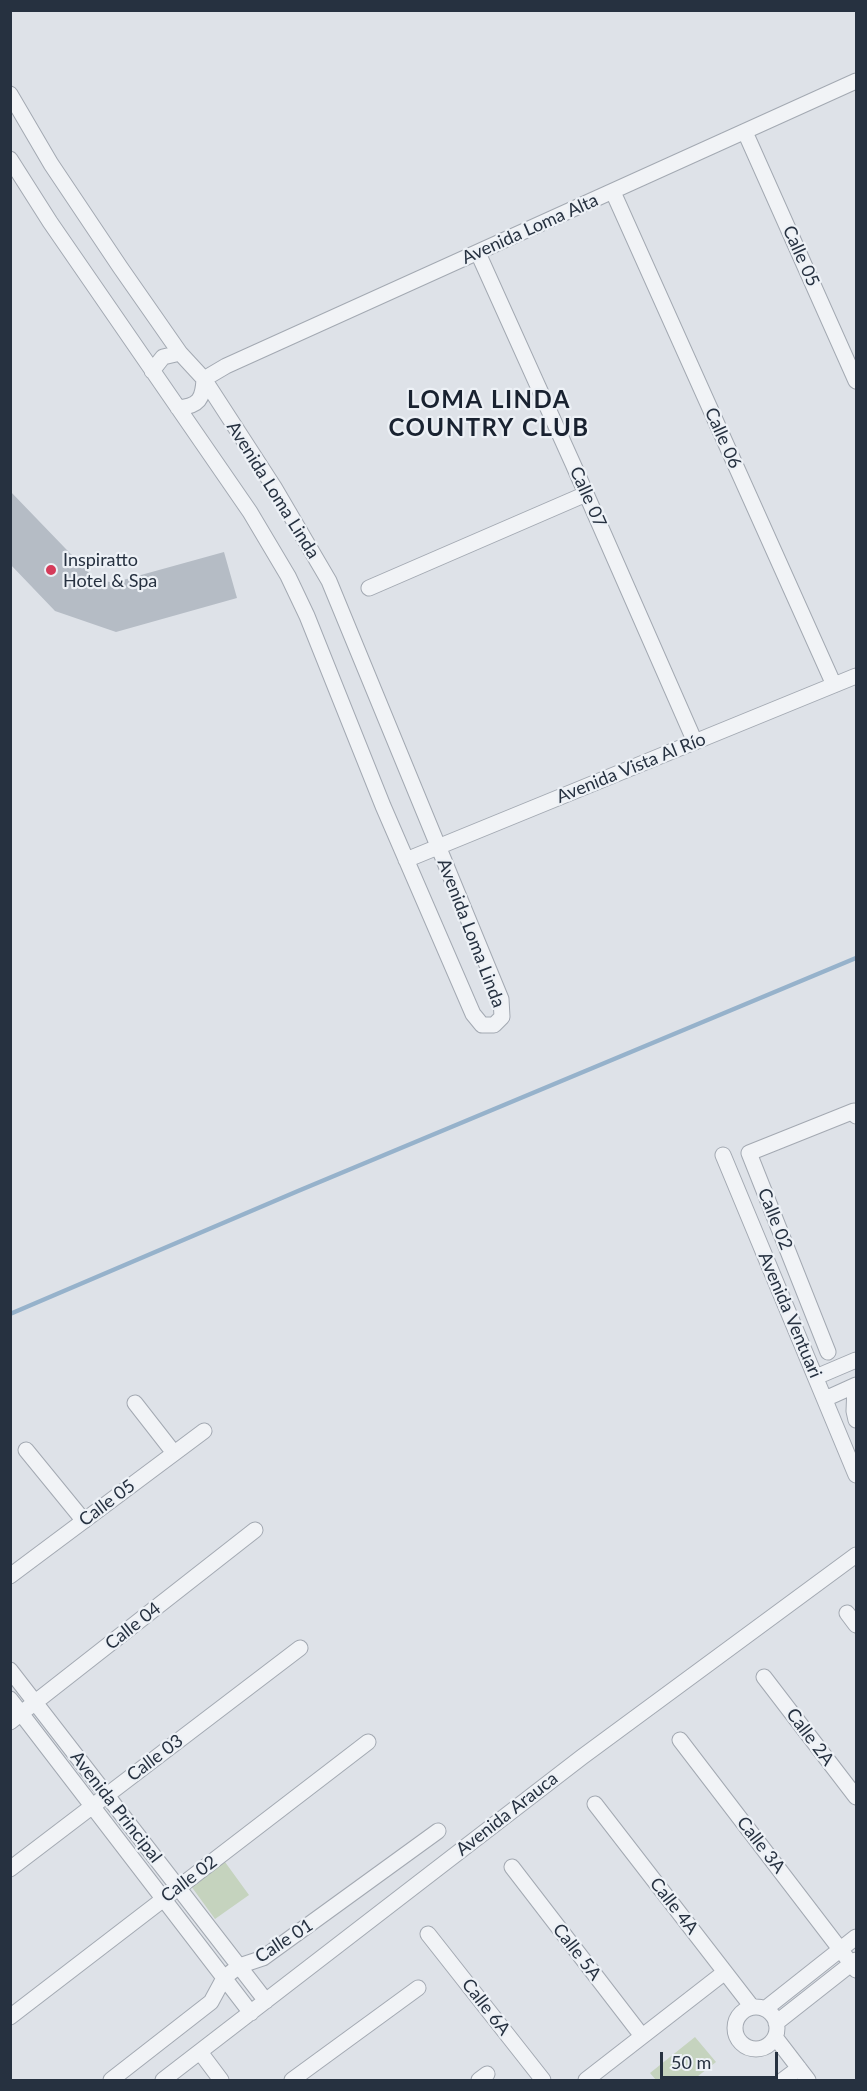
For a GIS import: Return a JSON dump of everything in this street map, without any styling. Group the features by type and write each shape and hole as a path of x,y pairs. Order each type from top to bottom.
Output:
{"street":[{"name":"Avenida Loma Alta","path":"204,379 243,358 856,81"},
{"name":"Avenida Loma Linda","path":"10,94 61,178 180,353 204,379 279,496 328,581 370,677 502,1004 502,1017 494,1025 482,1025 473,1014 406,860 307,616 288,576 250,512 50,222 10,159"},
{"name":"Calle 05","path":"745,132 856,381"},
{"name":"Calle 06","path":"613,192 834,685"},
{"name":"Calle 07","path":"478,253 695,742"},
{"path":"152,370 163,357 180,353"},
{"path":"178,408 188,406 200,399 204,394 204,379"},
{"path":"369,588 586,494"},
{"name":"Avenida Vista Al Río","path":"406,860 856,675"},
{"name":"Calle 02","path":"828,1352 748,1153 856,1113"},
{"name":"Avenida Ventuari","path":"723,1155 856,1475"},
{"path":"816,1377 856,1360"},
{"path":"825,1399 856,1386 854,1411 856,1420"},
{"path":"135,1402 174,1453"},
{"name":"Calle 05","path":"10,1576 204,1431"},
{"path":"26,1450 84,1521"},
{"name":"Calle 04","path":"16,1717 255,1530"},
{"name":"Avenida Arauca","path":"163,2080 582,1756 856,1555"},
{"name":"Calle 03","path":"10,1869 300,1648"},
{"name":"Avenida Principal","path":"10,1670 266,2001"},
{"name":"Calle 2A","path":"764,1677 856,1797"},
{"name":"Avenida Principal","path":"10,1699 16,1717 92,1806 251,2013"},
{"name":"Calle 3A","path":"680,1740 855,1965"},
{"name":"Calle 02","path":"10,2017 368,1742"},
{"name":"Calle 4A","path":"595,1804 725,1972 758,2008"},
{"name":"Calle 01","path":"111,2080 211,2002 224,1978 239,1966 263,1958 438,1831"},
{"name":"Calle 5A","path":"512,1867 642,2036"},
{"name":"Calle 6A","path":"428,1934 543,2080"},
{"path":"855,1965 776,2030 771,2043 759,2049 752,2049 740,2043 735,2024 742,2012 758,2008 856,1937"},
{"path":"586,2080 725,1972"},
{"path":"292,2080 418,1988"},
{"path":"758,2008 773,2016 776,2030 803,2074 783,2080"},
{"path":"200,2052 221,2080"}],"green space":[{"path":"225,1862 249,1895 215,1919 191,1886"},
{"path":"695,2037 716,2062 693,2080 656,2080 650,2073"}],"building":[{"name":"Inspiratto Hotel & Spa","path":"10,491 92,576 112,583 224,552 237,598 116,632 55,611 10,564"}],"waterway":[{"path":"10,1314 856,958"}],"place":[{"name":"Inspiratto Hotel & Spa","path":"51,570"}],"district":[{"name":"LOMA LINDA COUNTRY CLUB","path":"489,414"}]}
